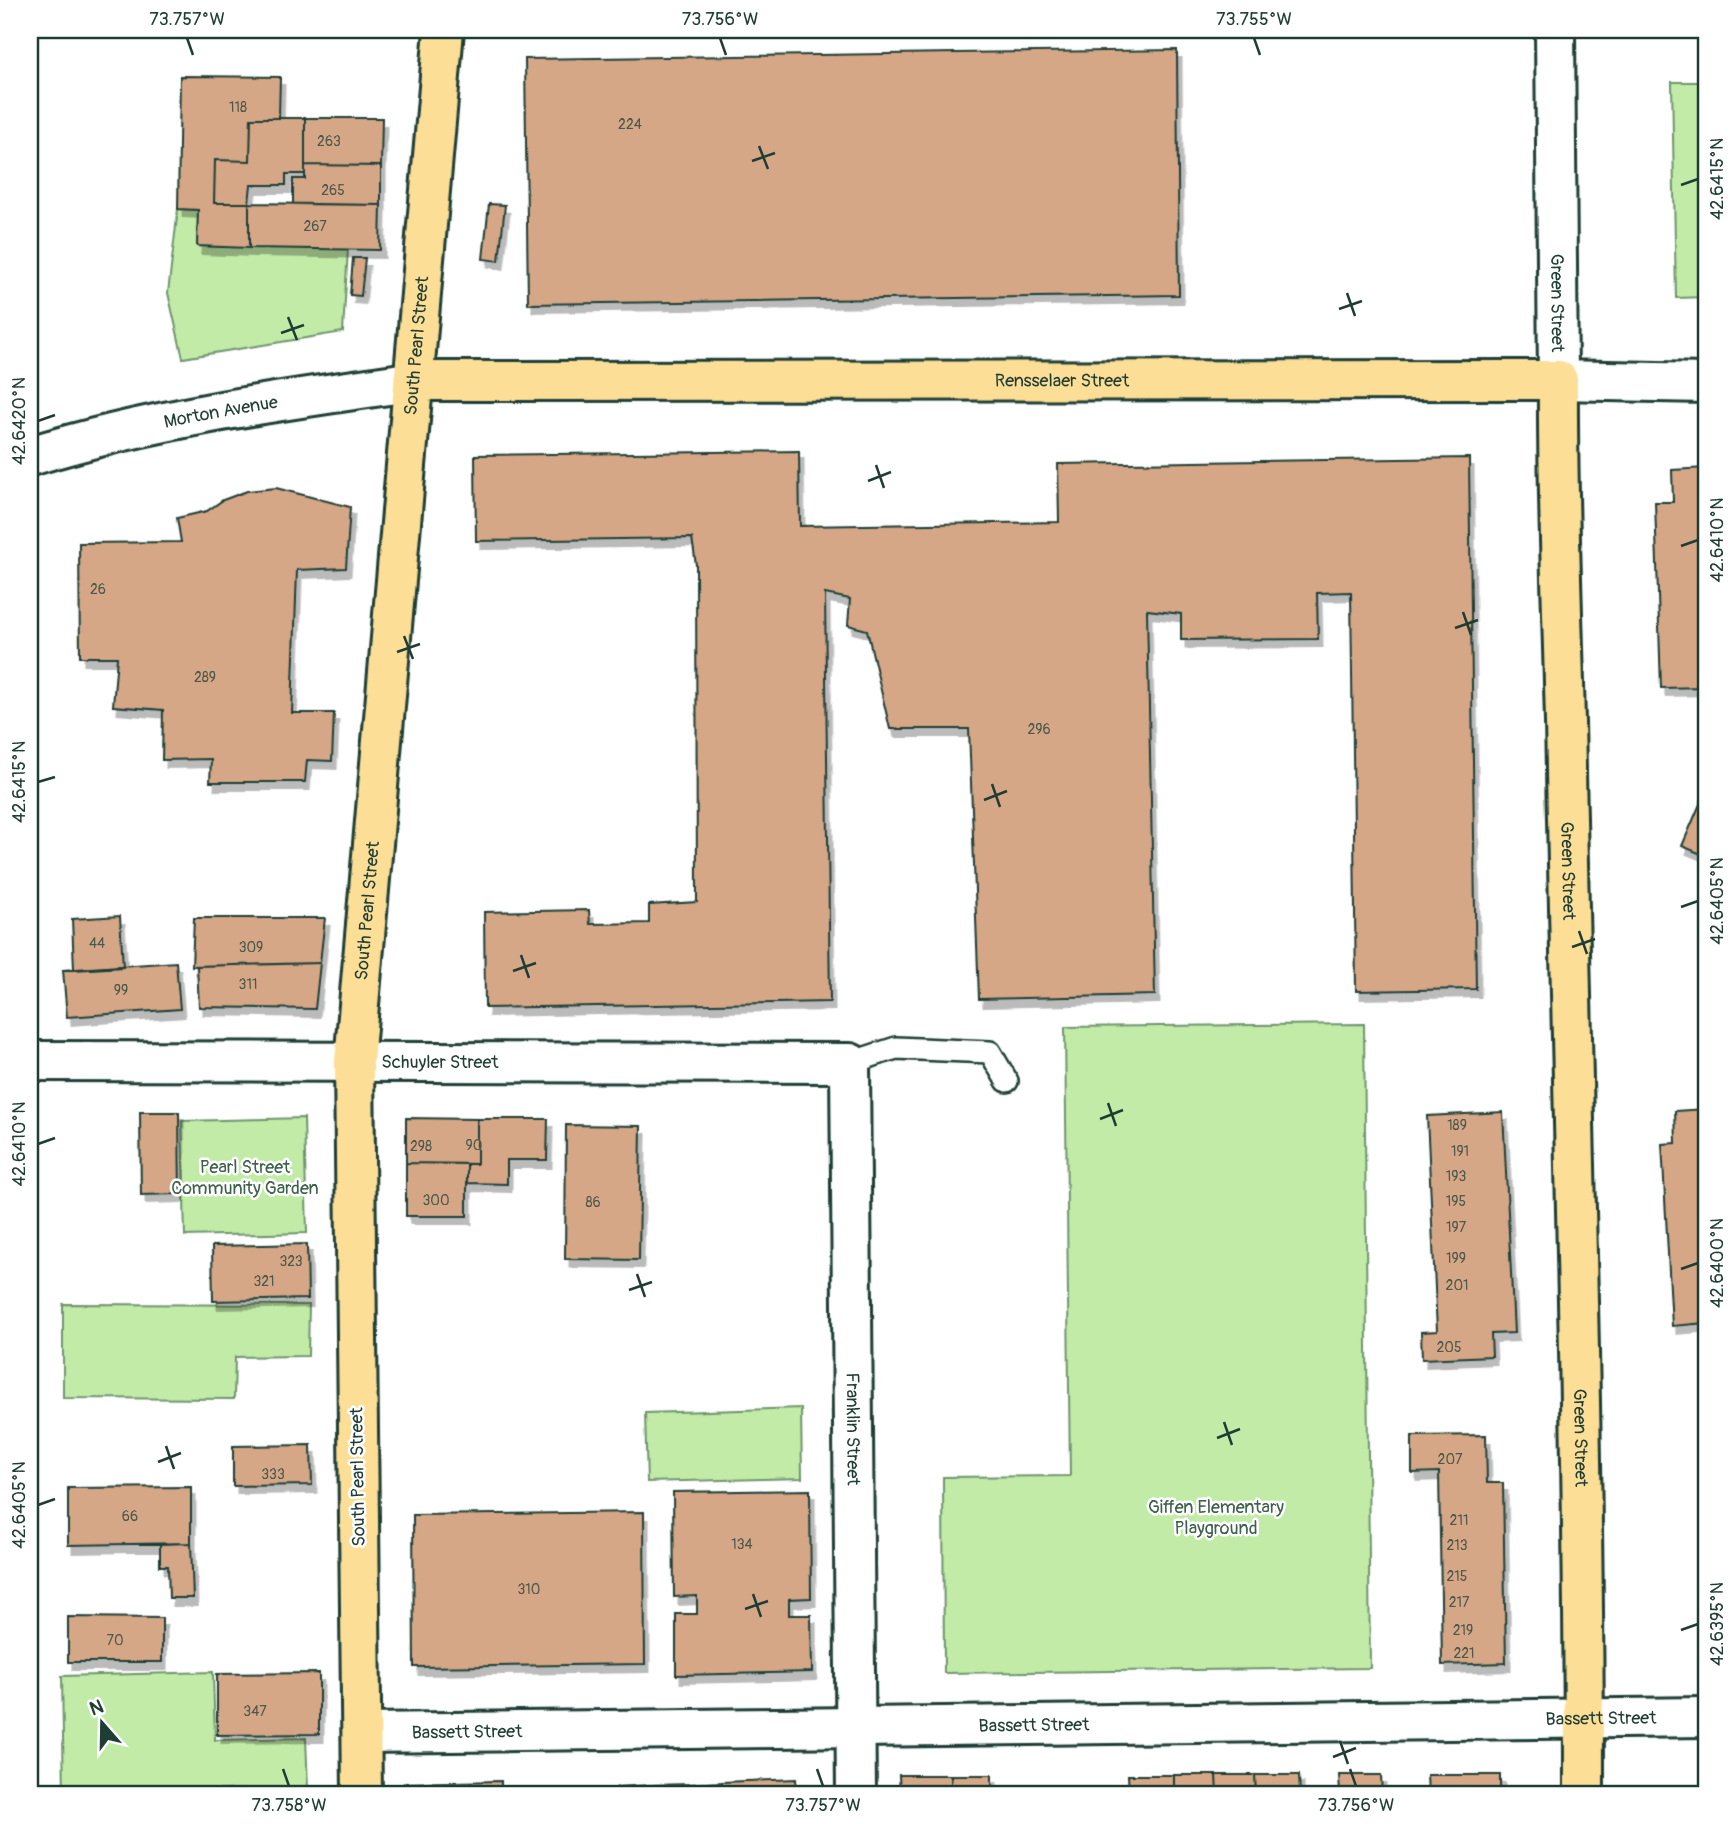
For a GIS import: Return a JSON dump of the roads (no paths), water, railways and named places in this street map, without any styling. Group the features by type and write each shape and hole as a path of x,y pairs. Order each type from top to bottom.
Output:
{"main road":[{"name":"South Pearl Street","path":"362,1794 355,1062 396,569 416,381 444,30"},
{"name":"Rensselaer Street","path":"416,381 1558,380"},
{"name":"Green Street","path":"1558,380 1557,479 1566,743 1585,1718 1584,1794"}],"street":[{"name":"Green Street","path":"1555,30 1558,380"},
{"name":"Rensselaer Street","path":"1558,380 1706,383"},
{"name":"Morton Avenue","path":"30,456 107,432 235,406 416,381"},
{"name":"Schuyler Street","path":"30,1061 850,1063"},
{"name":"Franklin Street","path":"850,1063 856,1794"},
{"name":"Bassett Street","path":"362,1733 1706,1717"}],"lane":[{"path":"850,1063 896,1048 990,1052 1007,1081"}],"park label":[{"name":"Pearl Street Community Garden","path":"245,1177"},
{"name":"Giffen Elementary Playground","path":"1216,1517"}]}
